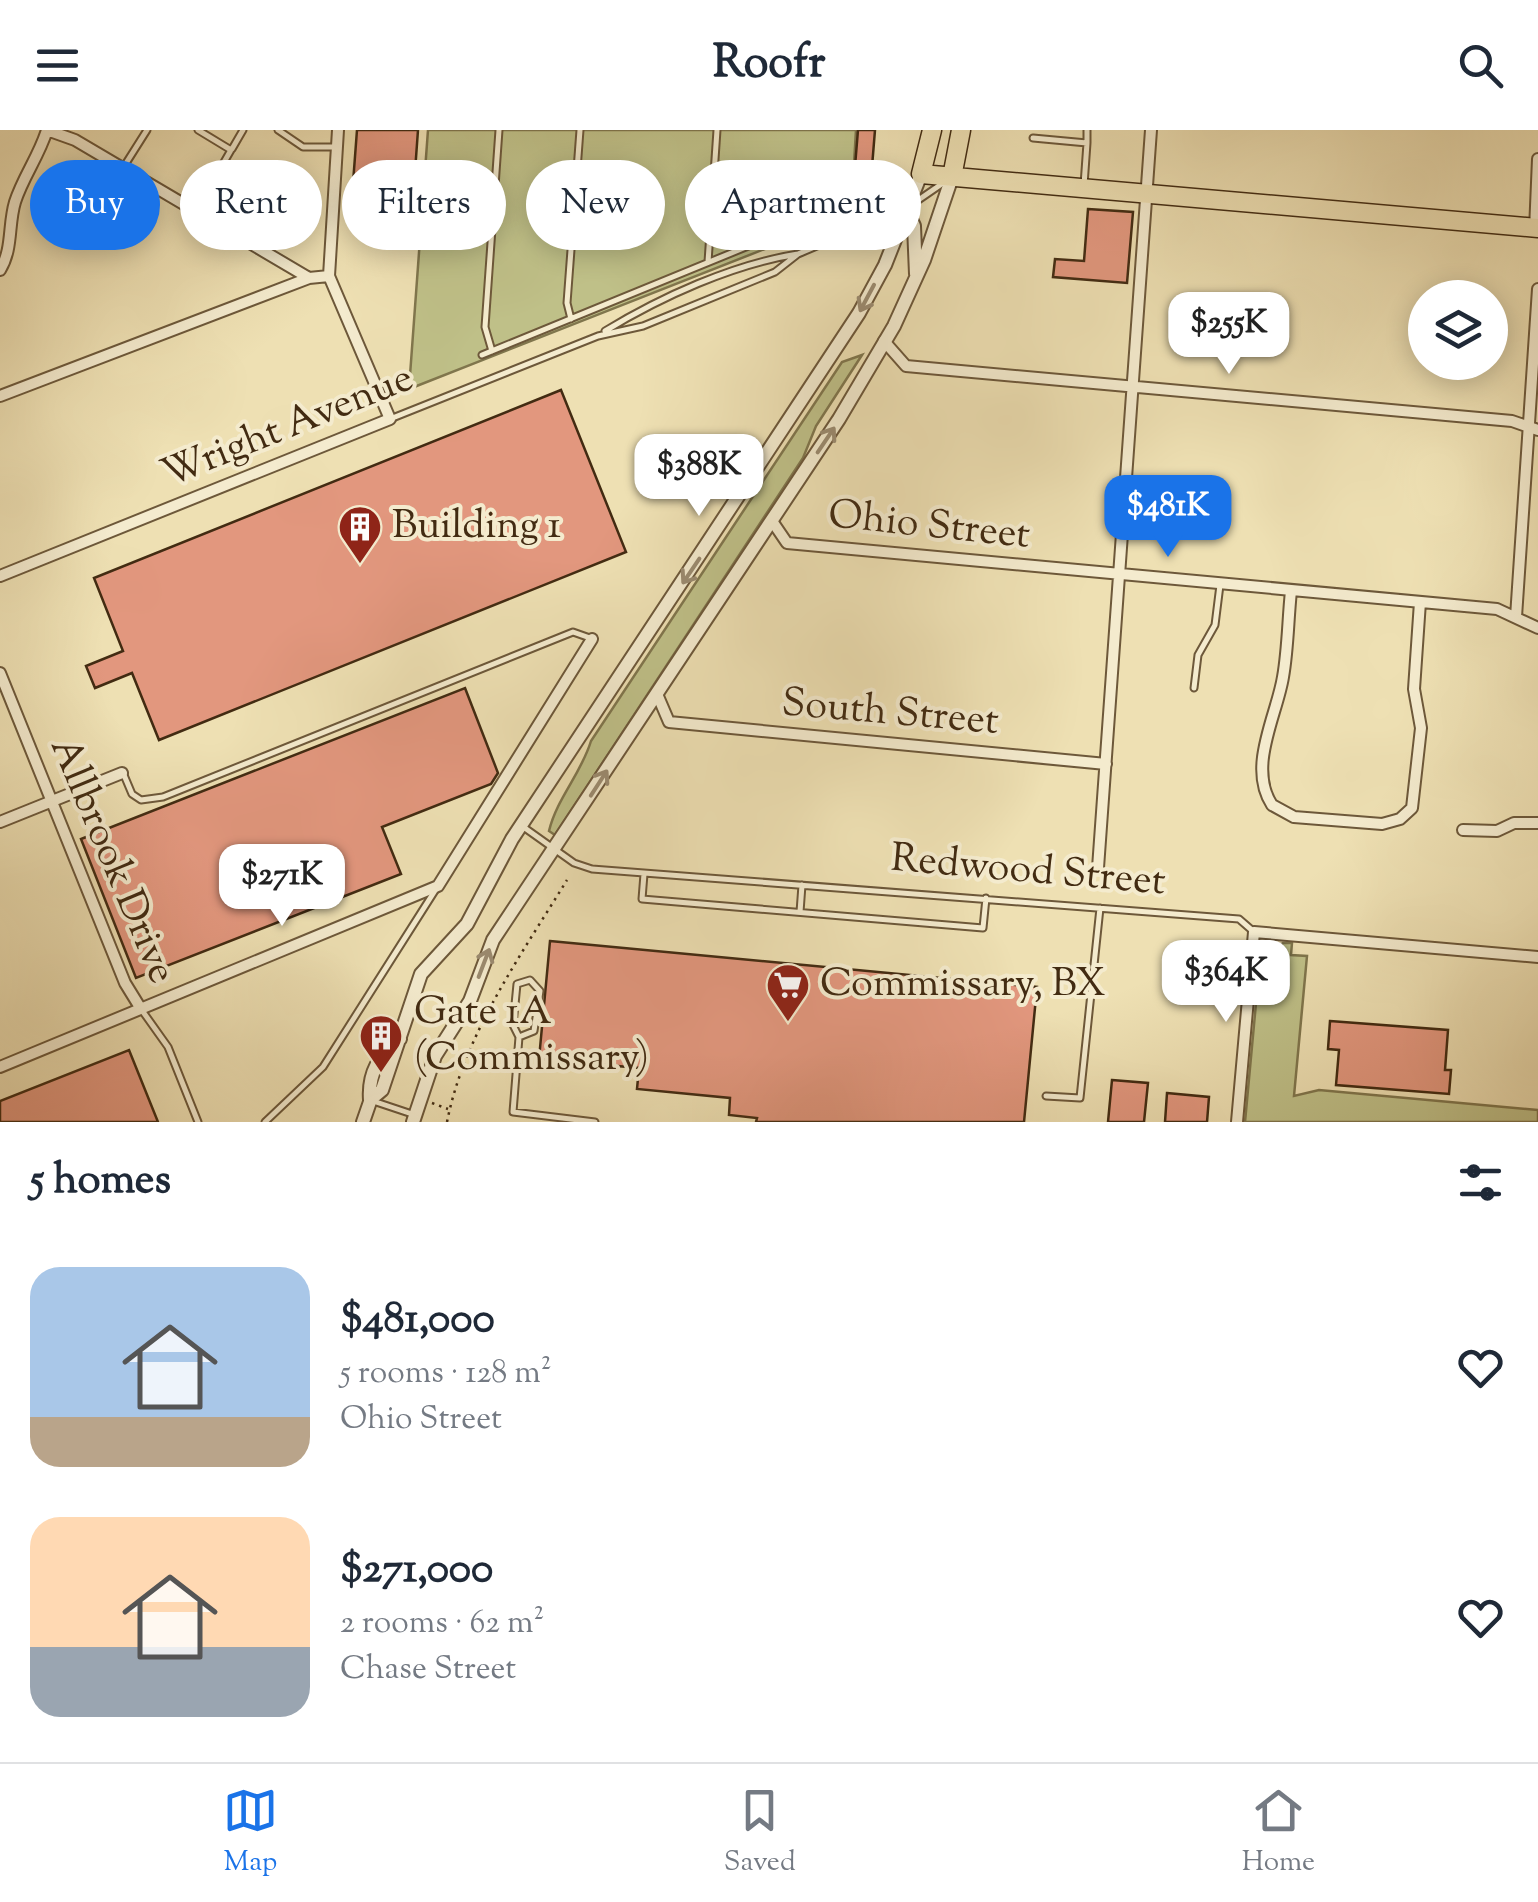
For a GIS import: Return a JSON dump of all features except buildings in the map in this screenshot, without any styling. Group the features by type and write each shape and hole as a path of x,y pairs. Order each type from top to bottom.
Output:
{"main road":[{"path":"932,130 921,174 1537,230"},
{"path":"952,176 962,130"}],"street":[{"path":"0,270 9,252 16,200 37,162 47,130 75,140 109,160"},
{"path":"338,130 330,276 390,419"},
{"path":"1098,868 1151,130"},
{"path":"1537,230 1538,159"},
{"path":"414,1118 435,1056 470,1001 493,940 772,521 884,341 916,277 952,176"},
{"path":"262,250 309,278"},
{"path":"362,1122 388,1056 400,1038 421,974 467,924 512,839 859,314 891,250"},
{"path":"915,250 916,277"},
{"path":"0,396 309,278 330,276"},
{"path":"1516,617 1534,428 1538,289"},
{"path":"884,341 906,366 1534,428"},
{"name":"Wright Avenue","path":"0,576 390,419"},
{"name":"Ohio Street","path":"772,521 788,543 1497,609 1538,628"},
{"path":"1291,591 1283,680 1268,723 1264,790 1272,805 1286,815 1346,821 1393,823 1407,814 1416,801 1421,728 1414,689 1420,602"},
{"path":"0,1067 438,886 592,639"},
{"name":"Allbrook Drive","path":"0,673 125,984 141,1009"},
{"name":"South Street","path":"657,694 669,722 1106,764"},
{"path":"0,822 122,772"},
{"path":"1463,830 1498,831 1521,822 1538,823"},
{"path":"1237,1122 1254,932"},
{"name":"Redwood Street","path":"1254,932 1538,957"}],"lane":[{"path":"128,160 147,130"},
{"path":"198,130 231,150"},
{"path":"225,160 244,130"},
{"path":"278,130 304,147 336,147"},
{"path":"492,351 485,327 499,130"},
{"path":"571,319 567,303 580,130"},
{"path":"708,263 717,130"},
{"path":"1084,188 1087,130"},
{"path":"1033,138 1087,143"},
{"name":"Wright Avenue","path":"921,198 952,176"},
{"path":"482,355 739,250"},
{"name":"Wright Avenue","path":"598,336 644,326 775,272 807,250"},
{"name":"Wright Avenue","path":"390,419 598,336 676,295 770,258 798,254"},
{"path":"1194,688 1198,655 1217,620 1220,585"},
{"path":"122,772 132,794 141,800 163,797 573,632 592,639"},
{"name":"Redwood Street","path":"521,826 554,851 592,869 1239,919 1254,932"},
{"path":"644,873 642,899 983,928 986,898"},
{"path":"800,912 802,884"},
{"path":"265,1122 323,1067 438,886"},
{"path":"1046,1096 1080,1098 1100,908"},
{"path":"519,1037 534,1030 538,1021 540,991 530,980 516,984 513,1026 519,1037 512,1112 595,1122"},
{"name":"Allbrook Drive","path":"141,1009 168,1047 198,1122"},
{"path":"370,1100 414,1118"}],"path":[{"path":"447,1122 452,1096 480,1031 567,880"}],"green space":[{"path":"428,130 856,130 854,160 685,160 685,250 762,250 409,389 419,250 506,250 506,160 426,160"},
{"path":"862,355 816,426 803,458 555,835 549,831 553,819 591,741 842,362"},
{"path":"1283,943 1292,943 1291,955 1307,956 1294,1096 1319,1090 1538,1110 1538,1122 1245,1122 1260,960"}],"place":[{"name":"Building 1","path":"360,565"},
{"name":"Commissary, BX","path":"788,1023"},
{"name":"Gate 1A (Commissary)","path":"381,1074"}]}
